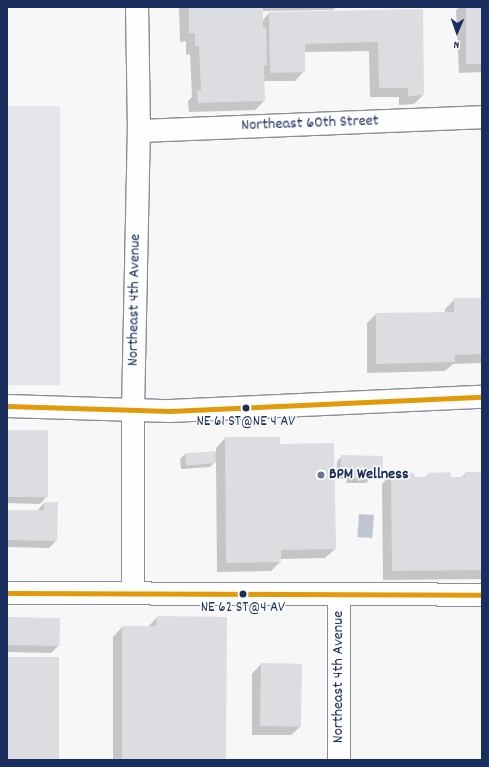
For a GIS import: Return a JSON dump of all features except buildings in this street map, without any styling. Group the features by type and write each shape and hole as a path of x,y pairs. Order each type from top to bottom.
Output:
{"street":[{"name":"Northeast 4th Avenue","path":"132,593 133,410 139,131 137,7"},
{"name":"Northeast 60th Street","path":"139,131 482,116"},
{"path":"7,406 170,411 482,397"},
{"path":"7,593 482,595"},
{"name":"Northeast 4th Avenue","path":"339,594 339,760"}],"shaded area":[{"path":"7,106 60,106 60,385 7,385"},
{"path":"359,514 374,515 372,538 357,537"}],"transit line":[{"name":"62","path":"7,406 170,411 482,397"},
{"name":"62","path":"7,593 482,595"}],"place":[{"name":"NE 61 ST@NE 4 AV","path":"246,408"},
{"name":"BPM Wellness","path":"321,475"},
{"name":"NE 62 ST@4 AV","path":"243,594"}]}
